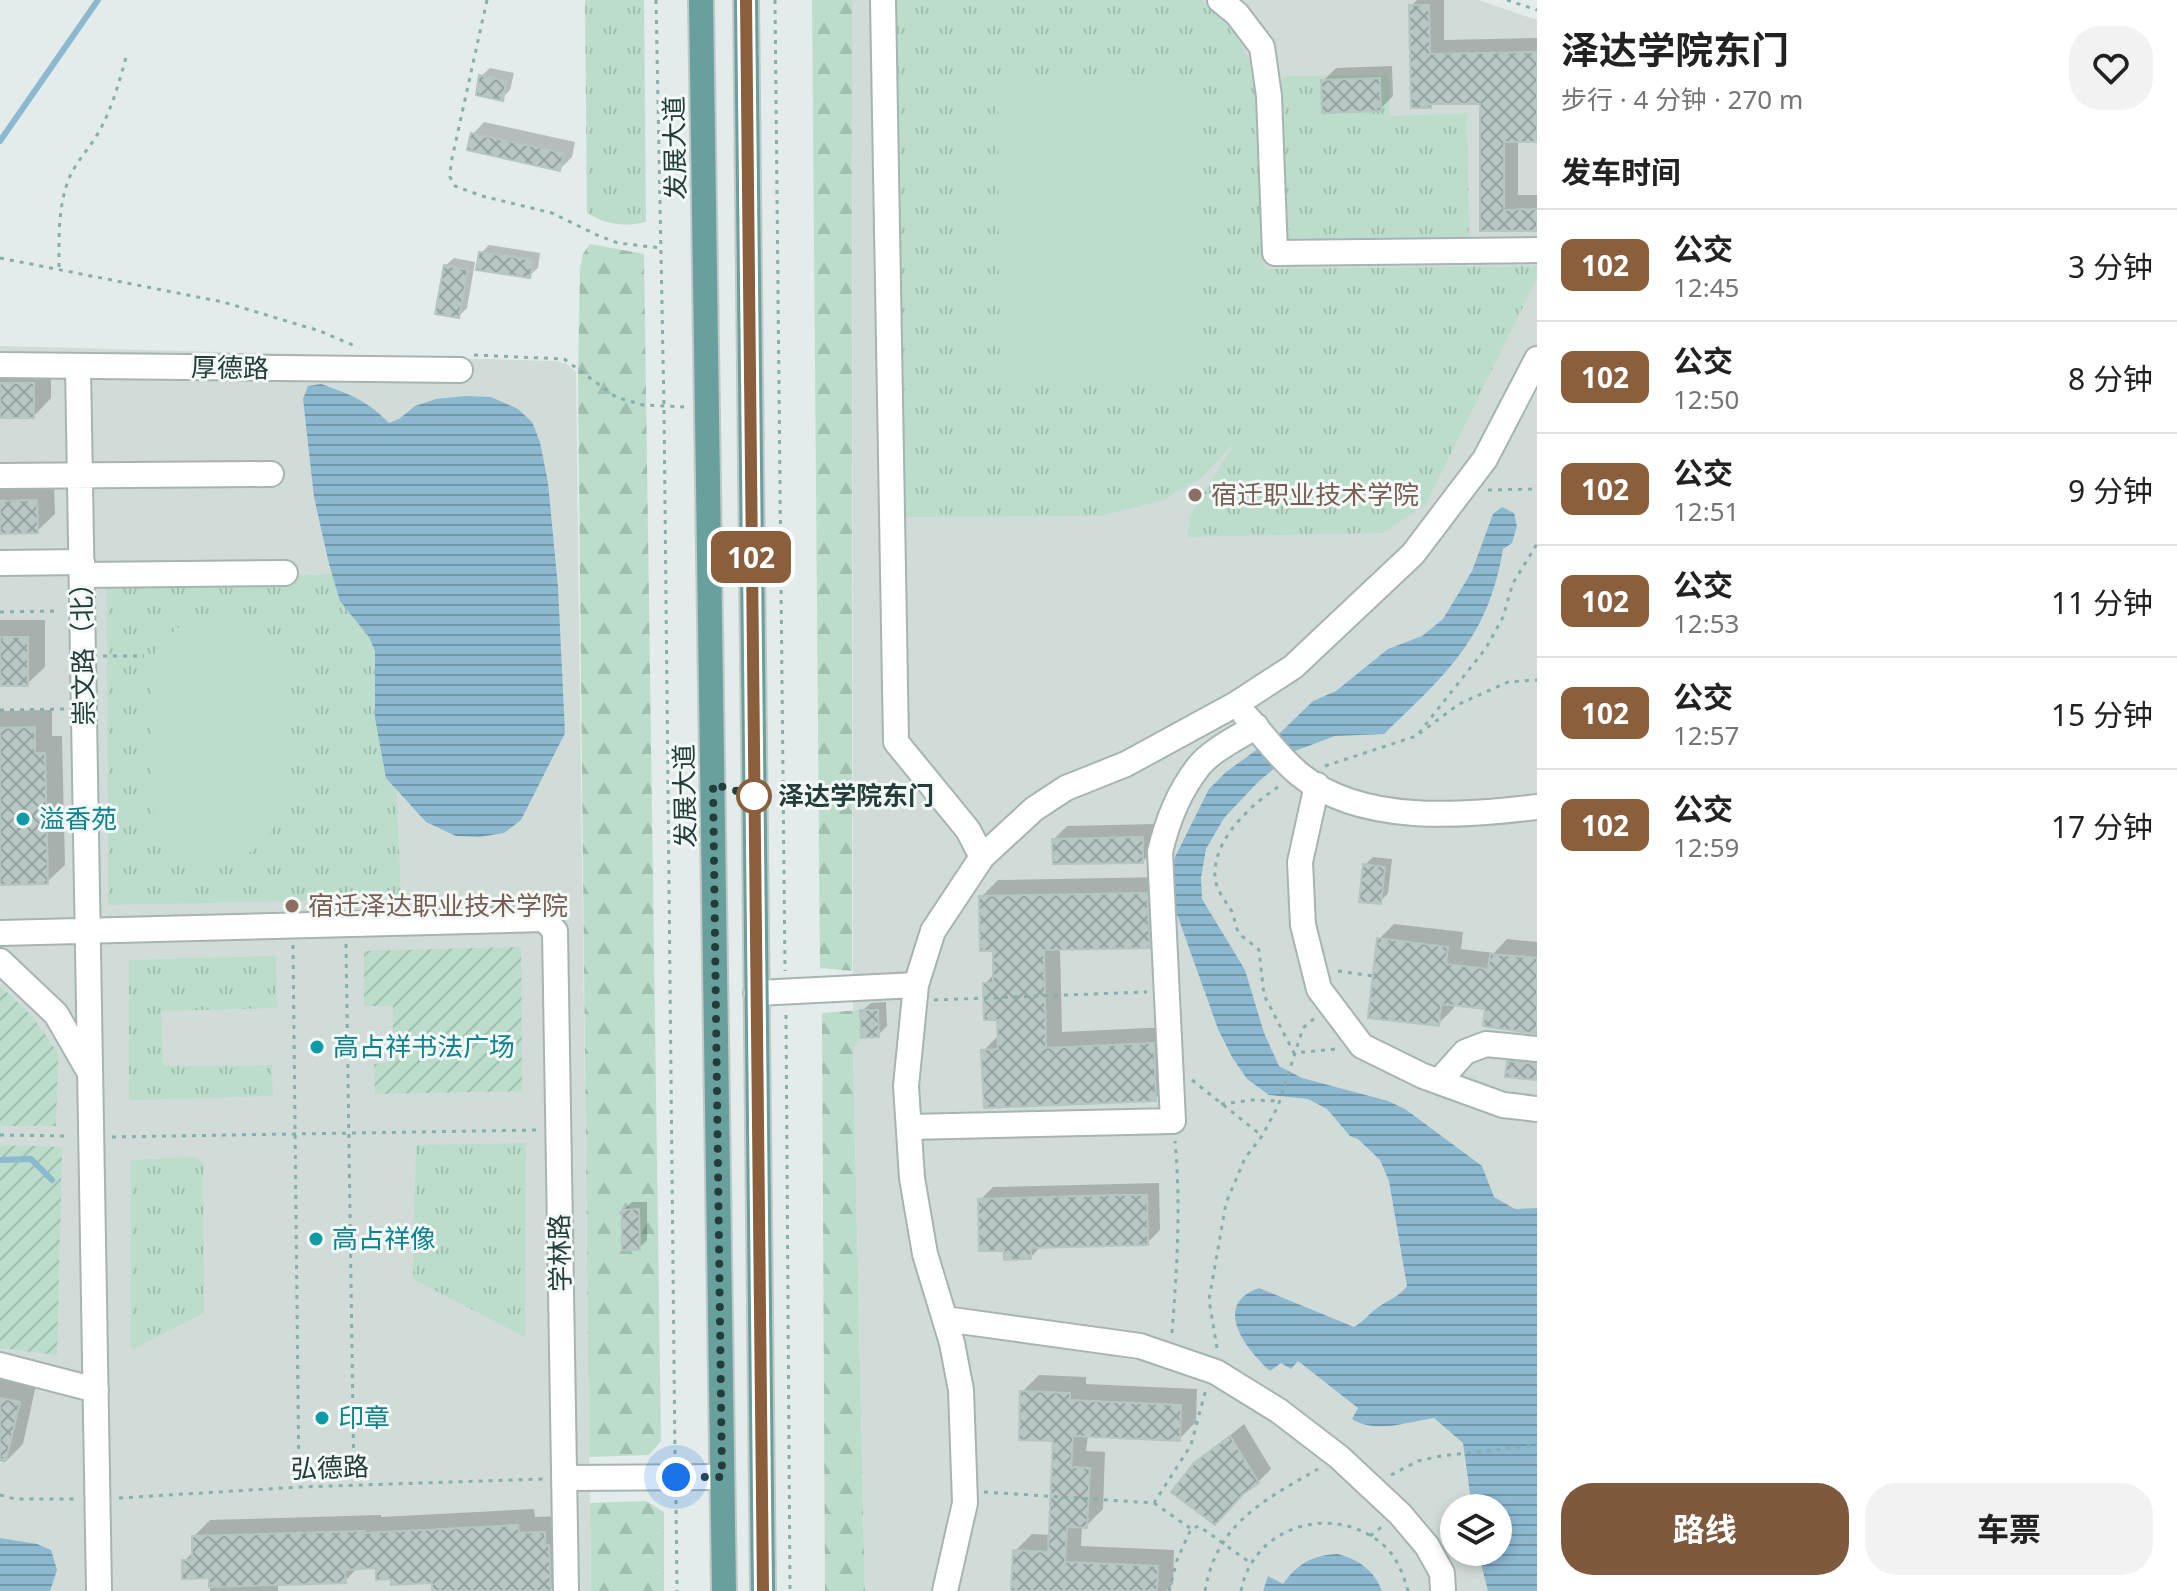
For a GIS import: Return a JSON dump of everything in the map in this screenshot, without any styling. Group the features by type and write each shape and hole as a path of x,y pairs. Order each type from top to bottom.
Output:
{"main road":[{"name":"发展大道","path":"701,0 724,1591"},
{"path":"746,0 763,1591"}],"lane":[{"path":"883,0 896,742 968,830 982,857"},
{"path":"1220,0 1237,14 1262,47 1269,96 1275,253 1537,250"},
{"path":"945,1591 965,1503 961,1390 952,1343 925,1254 912,1178 906,1086 916,993 933,931 982,857 1034,809 1066,788 1126,764 1236,704 1293,667 1402,565 1485,459 1537,359"},
{"name":"厚德路","path":"0,365 78,367 460,362"},
{"name":"崇文路（北）","path":"78,367 99,1591"},
{"path":"0,476 271,474"},
{"path":"0,563 285,573"},
{"path":"1236,704 1299,774 1337,797 1394,811 1467,816 1537,807"},
{"path":"909,1127 1173,1121 1160,852 1165,829 1200,764 1256,726"},
{"path":"1317,785 1300,862 1303,925 1319,989 1362,1046 1439,1081 1503,1105 1537,1109"},
{"name":"学林路","path":"346,924 544,919 555,931 566,1591"},
{"path":"0,933 346,924"},
{"path":"0,961 56,1014 91,1075"},
{"path":"756,993 916,993"},
{"path":"1439,1081 1465,1052 1486,1044 1537,1049"},
{"path":"945,1319 1140,1346 1216,1373 1279,1411 1339,1457 1400,1514 1427,1546 1442,1573 1443,1591"},
{"path":"0,1365 96,1390"},
{"path":"564,1478 722,1477"},
{"path":"83,1591 99,1560"}],"path":[{"path":"487,0 451,163 450,177 455,186 552,213 618,243 661,248"},
{"path":"656,0 664,408 677,1591"},
{"path":"775,0 790,1591"},
{"path":"1507,0 1537,10"},
{"path":"59,267 65,188 112,103 127,54"},
{"path":"0,258 59,267 223,302 320,331 365,351"},
{"path":"460,362 564,359 616,397 664,408 707,406"},
{"path":"1460,491 1537,489"},
{"path":"1416,736 1486,648 1503,617 1513,583 1537,544"},
{"path":"0,612 82,611"},
{"path":"83,656 144,656"},
{"path":"0,710 84,708"},
{"path":"346,924 354,1485"},
{"path":"293,925 300,1487"},
{"path":"1314,968 1373,976"},
{"path":"916,993 1166,991"},
{"path":"1154,1503 1191,1445 1216,1373 1209,1300 1226,1203 1245,1158 1262,1136 1280,1101 1303,1028 1332,1006"},
{"path":"1294,1053 1362,1046"},
{"path":"1170,1063 1262,1136"},
{"path":"1221,1104 1280,1101"},
{"path":"1169,1356 1180,1193 1173,1121"},
{"path":"0,1135 92,1137 558,1129"},
{"path":"1369,1485 1418,1461 1537,1445"},
{"path":"1205,1591 1208,1571 1221,1542 1240,1520 1266,1499 1339,1457"},
{"name":"弘德路","path":"0,1495 15,1499 98,1499 300,1487 564,1478"},
{"path":"965,1491 1154,1503 1191,1529"},
{"path":"1241,1591 1244,1577 1258,1553 1279,1534 1305,1524 1333,1522 1360,1529 1383,1544 1400,1567 1408,1591"},
{"path":"1169,1591 1177,1560 1191,1529 1199,1526 1252,1564"}],"shaded area":[{"name":"宿迁职业技术学院","path":"852,0 1478,0 1537,20 1537,1591 865,1591 853,1049"},
{"name":"宿迁泽达职业技术学院","path":"0,346 556,361 567,364 576,372 591,1591 0,1591"}],"green space":[{"path":"585,0 644,0 646,222 615,224 587,213"},
{"path":"812,0 852,0 852,971 820,968"},
{"path":"895,0 1201,0 1217,10 1240,42 1259,79 1265,269 1537,266 1537,278 1426,504 1383,533 1188,537 1189,518 1234,443 1202,477 1164,500 1099,516 902,517"},
{"path":"1388,75 1390,116 1467,113 1469,240 1287,243 1281,236 1280,81 1286,76"},
{"path":"1193,79 1194,383 1000,384 998,81"},
{"path":"590,244 644,254 661,1441 649,1455 589,1457 578,378 580,269 583,254"},
{"path":"388,572 401,899 108,905 107,583"},
{"path":"221,612 244,616 263,625 285,656 285,803 271,832 258,847 228,860 190,854 169,838 155,817 150,788 154,657 167,639 182,626 199,617"},
{"path":"521,947 522,1091 375,1094 374,1064 393,1061 393,1006 364,1006 364,951"},
{"path":"276,956 277,1008 161,1011 163,1066 272,1065 273,1096 129,1100 129,960"},
{"path":"0,986 32,1016 58,1053 56,1126 0,1126"},
{"path":"860,1010 861,1038 853,1049 865,1591 825,1591 822,1013"},
{"path":"526,1143 525,1337 413,1279 416,1145"},
{"path":"0,1145 62,1147 57,1355 0,1348"},
{"path":"195,1157 203,1163 204,1313 131,1350 131,1160"},
{"path":"646,1501 664,1512 664,1591 591,1591 590,1503"}],"water":[{"path":"321,384 358,399 389,423 415,406 436,399 465,396 491,397 518,409 532,422 540,442 548,483 558,587 565,733 521,820 504,833 479,837 456,836 426,822 386,778 375,718 375,651 369,637 340,601 314,497 303,399 308,386"},
{"path":"1502,507 1514,513 1517,526 1512,543 1503,549 1487,607 1475,631 1445,673 1384,734 1335,736 1295,751 1258,782 1224,818 1206,849 1201,878 1202,899 1245,970 1264,1033 1279,1066 1302,1078 1388,1101 1405,1109 1482,1166 1494,1197 1515,1209 1537,1208 1537,1591 1488,1591 1482,1566 1512,1566 1512,1494 1470,1494 1463,1443 1434,1418 1392,1426 1361,1423 1352,1419 1358,1408 1298,1361 1291,1369 1281,1363 1270,1371 1243,1340 1235,1316 1237,1305 1259,1288 1354,1327 1407,1286 1389,1181 1380,1160 1358,1139 1350,1136 1327,1109 1308,1099 1269,1095 1247,1079 1218,1029 1173,903 1170,881 1173,861 1209,789 1226,772 1280,733 1313,701 1336,691 1388,649 1422,636 1443,619 1472,571 1493,514"},
{"path":"0,1538 37,1544 51,1550 57,1570 50,1591 0,1591"},
{"path":"1338,1554 1365,1567 1382,1591 1263,1591 1268,1576 1283,1584 1307,1562"}],"building":[{"path":"1409,5 1429,5 1430,54 1537,52 1537,142 1504,142 1504,210 1537,209 1537,231 1480,231 1480,104 1431,104 1431,108 1411,108"},
{"path":"479,75 506,81 503,101 476,95"},
{"path":"1380,78 1381,111 1322,113 1321,80"},
{"path":"471,133 564,153 560,171 467,150"},
{"path":"479,252 533,260 530,278 476,270"},
{"path":"444,265 468,270 459,318 435,314"},
{"path":"0,383 34,383 34,418 0,418"},
{"path":"37,500 38,533 0,534 0,501"},
{"path":"0,637 28,637 28,686 0,686"},
{"name":"溢香苑","path":"35,727 35,753 45,753 48,884 0,885 0,728"},
{"path":"1143,837 1143,863 1053,864 1052,839"},
{"path":"1363,864 1385,867 1381,904 1359,902"},
{"path":"1147,893 1150,948 1044,950 1046,1048 1154,1043 1156,1101 984,1108 981,1050 998,1049 997,1020 984,1020 983,983 993,983 993,951 980,951 979,896"},
{"path":"1377,938 1448,947 1446,964 1488,969 1490,954 1537,958 1537,1034 1483,1026 1485,1009 1441,1004 1439,1026 1368,1018"},
{"path":"860,1010 878,1010 879,1037 861,1038"},
{"path":"1507,1061 1537,1064 1537,1080 1505,1077"},
{"path":"1147,1195 1148,1245 1031,1248 1031,1259 1004,1260 1004,1251 979,1251 978,1199"},
{"path":"639,1209 640,1250 622,1250 622,1210"},
{"path":"1020,1391 1070,1393 1070,1400 1181,1405 1180,1441 1073,1436 1071,1467 1090,1468 1087,1528 1067,1527 1065,1562 1158,1566 1157,1591 1011,1591 1013,1550 1048,1552 1053,1441 1019,1440"},
{"path":"0,1398 20,1402 6,1460 0,1459"},
{"path":"1230,1436 1259,1483 1243,1494 1215,1525 1171,1492 1194,1463"},
{"path":"518,1525 519,1533 545,1532 545,1545 549,1545 551,1591 432,1591 432,1583 391,1585 391,1579 376,1580 376,1568 345,1570 346,1583 209,1587 209,1578 182,1579 182,1560 192,1560 192,1536 365,1533"}],"waterway":[{"path":"0,141 98,0"},
{"path":"0,1160 31,1159 52,1180"}],"bus line":[{"name":"102","path":"746,0 763,1591"}],"place":[{"name":"宿迁职业技术学院","path":"1195,495"},
{"name":"泽达学院东门","path":"754,796"},
{"name":"溢香苑","path":"23,819"},
{"name":"宿迁泽达职业技术学院","path":"292,906"},
{"name":"高占祥书法广场","path":"317,1047"},
{"name":"高占祥像","path":"316,1239"},
{"name":"印章","path":"322,1418"}],"route":[{"path":"676,1477 722,1477 713,784 754,796"}]}
